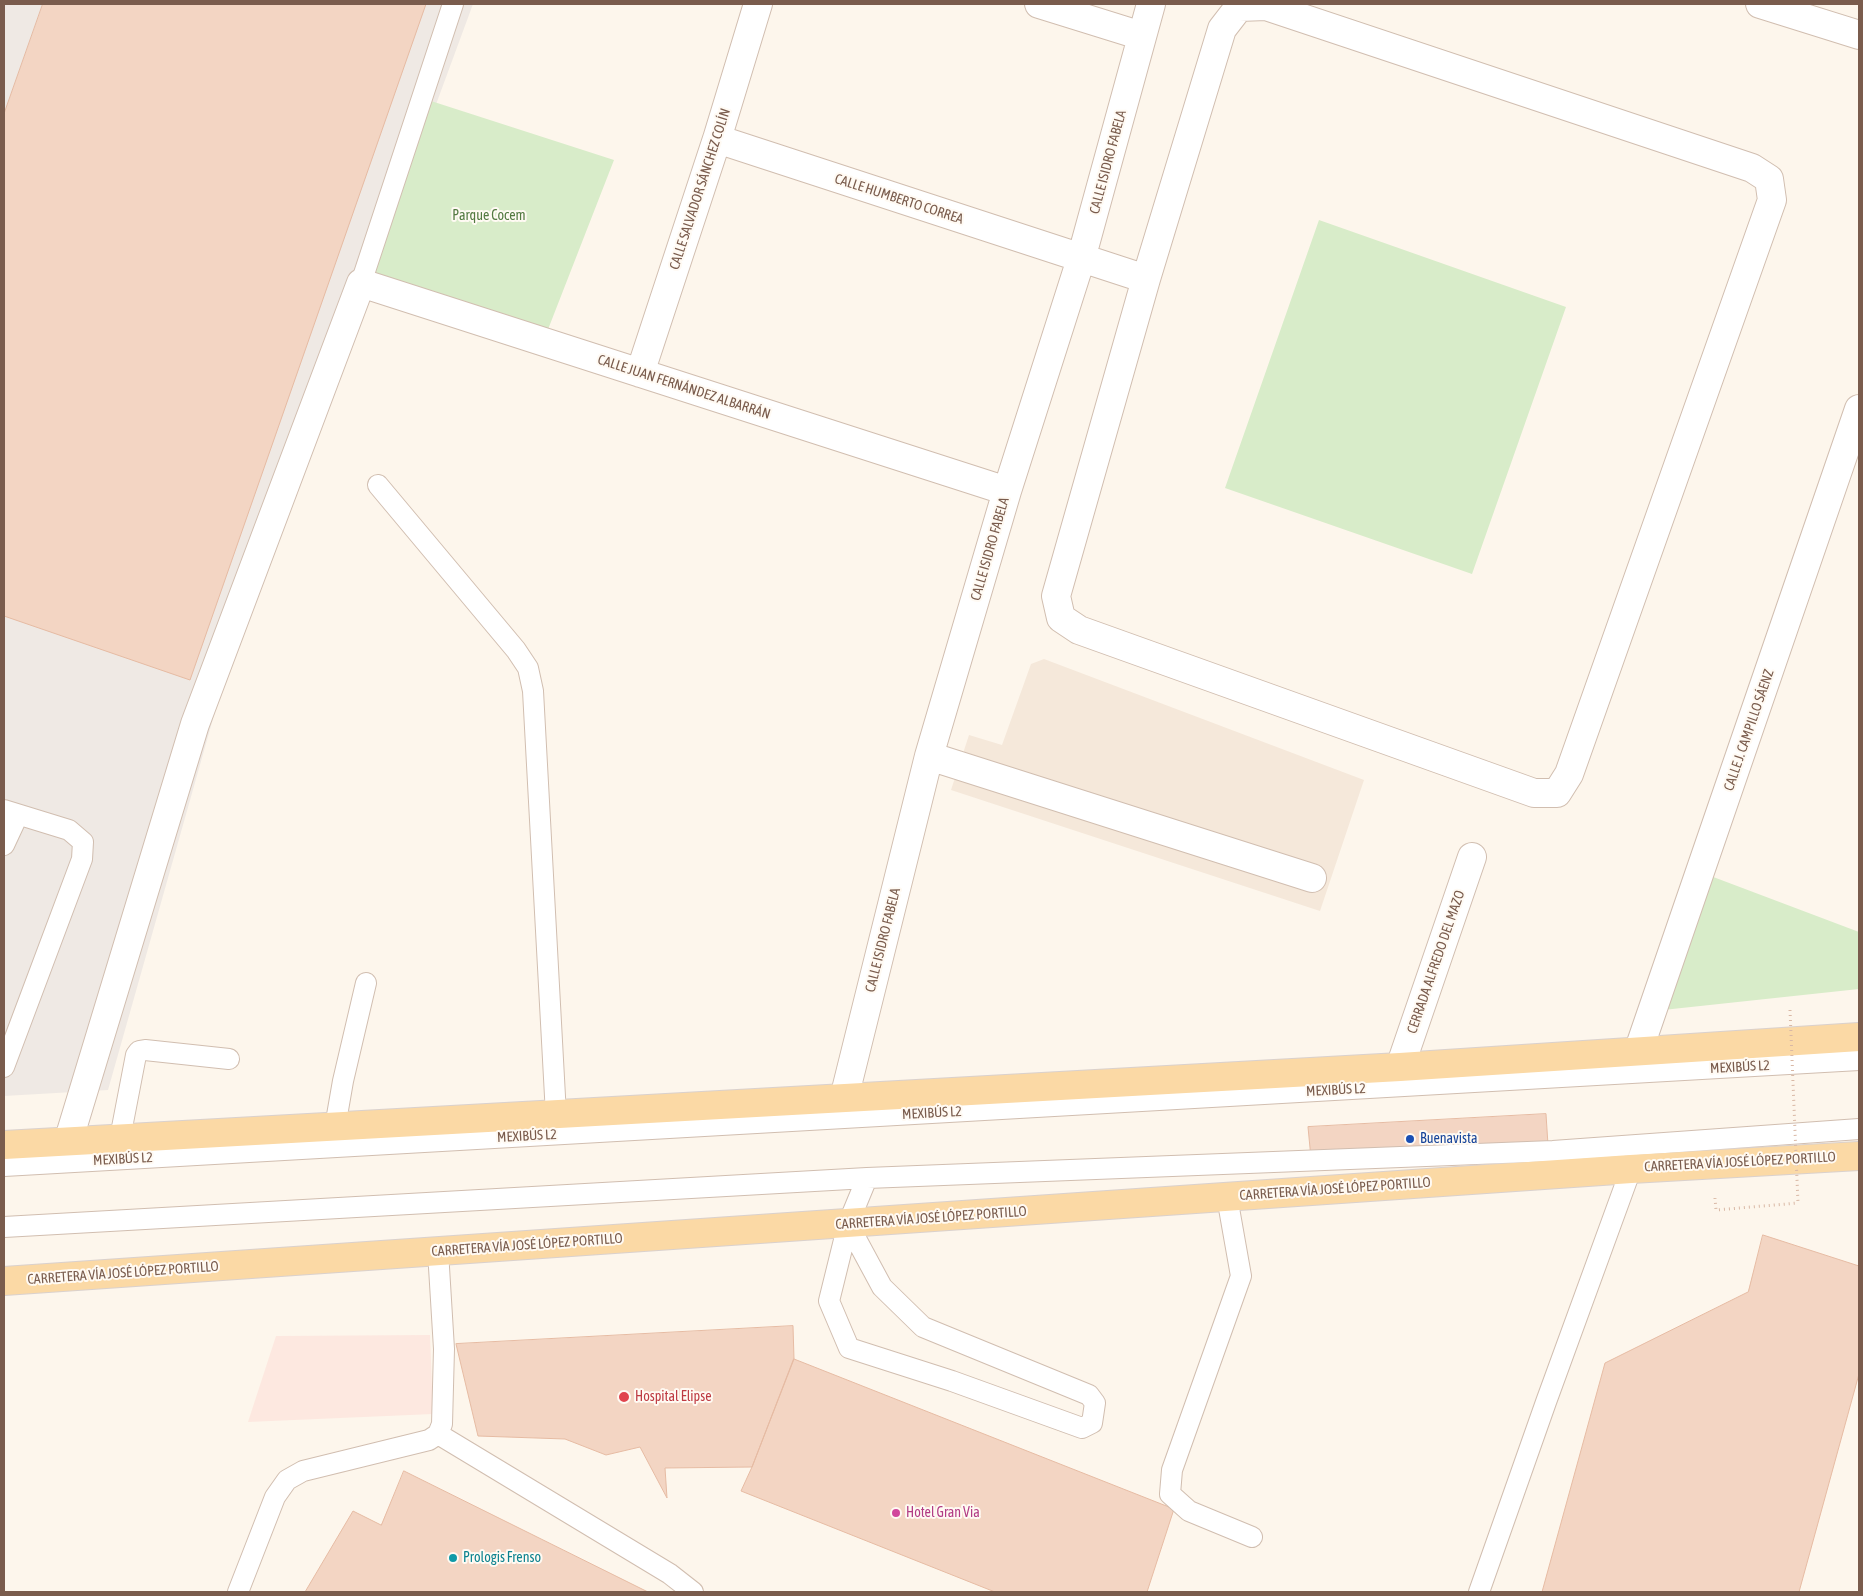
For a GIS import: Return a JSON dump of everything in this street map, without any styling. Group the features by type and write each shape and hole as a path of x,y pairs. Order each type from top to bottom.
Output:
{"main road":[{"path":"4,1145 1400,1067 1859,1037"},
{"name":"CARRETERA VÍA JOSÉ LÓPEZ PORTILLO","path":"4,1282 1631,1169 1859,1156"}],"street":[{"name":"CALLE SALVADOR SÁNCHEZ COLÍN","path":"640,373 717,138 758,4"},
{"path":"1039,4 1142,36"},
{"name":"CALLE ISIDRO FABELA","path":"844,1098 929,756 1007,491 1081,259 1151,4"},
{"path":"1760,4 1859,36"},
{"path":"1266,6 1752,168 1769,179 1772,200 1569,774 1557,793 1534,793 1079,630 1060,618 1056,596 1146,279 1222,29 1239,7 1266,6"},
{"name":"CALLE HUMBERTO CORREA","path":"717,138 1146,279"},
{"name":"CALLE JUAN FERNÁNDEZ ALBARRÁN","path":"361,283 1007,491"},
{"path":"68,1142 195,724 361,283"},
{"name":"CALLE J. CAMPILLO SÁENZ","path":"1638,1052 1859,409"},
{"path":"929,756 1312,878"},
{"name":"CERRADA ALFREDO DEL MAZO","path":"1400,1067 1472,857"}],"lane":[{"path":"361,283 453,4"},
{"path":"378,485 516,650 528,668 532,691 556,1114"},
{"path":"4,845 11,812 69,830 83,842 82,859 4,1067"},
{"path":"335,1127 343,1081 366,983"},
{"path":"120,1138 128,1088 136,1055 140,1051 229,1059"},
{"name":"MEXIBÚS L2","path":"4,1166 1859,1060"},
{"path":"4,1227 867,1178 1553,1151 1859,1129"},
{"path":"1479,1592 1631,1169"},
{"path":"848,1224 882,1287 923,1326 1089,1395 1095,1403 1092,1423 1082,1428 952,1381 849,1348 829,1301 848,1224 867,1178"},
{"path":"1228,1197 1241,1276 1172,1470 1170,1494 1189,1511 1252,1538"},
{"path":"238,1592 275,1497 287,1480 303,1471 429,1440 438,1434 442,1424 444,1349 438,1251"},
{"path":"438,1434 670,1574 693,1592"}],"path":[{"path":"1716,1210 1798,1203 1790,1010"}],"shaded area":[{"path":"4,4 473,4 224,680 108,1090 4,1096"},
{"path":"1044,659 1364,780 1320,911 951,790 969,735 1002,745 1031,664"},
{"path":"430,1335 433,1414 248,1422 276,1336"}],"green space":[{"name":"Parque Cocem","path":"431,101 614,160 547,332 374,273"},
{"path":"1319,220 1566,307 1472,574 1225,488"},
{"path":"1708,875 1859,932 1859,989 1663,1010"}],"building":[{"path":"43,4 426,4 190,680 4,616 4,114"},
{"path":"1546,1114 1548,1145 1311,1158 1308,1127"},
{"path":"1763,1235 1859,1266 1859,1374 1799,1592 1542,1592 1605,1363 1748,1292"},
{"name":"Hospital Elipse","path":"793,1326 794,1359 752,1467 665,1468 667,1498 640,1447 606,1455 565,1439 478,1436 456,1344"},
{"path":"794,1359 1174,1509 1147,1592 995,1592 741,1491"},
{"name":"Prologis Frenso","path":"404,1471 648,1592 305,1592 353,1511 381,1525"}],"place":[{"name":"Buenavista","path":"1410,1139"},
{"name":"Hospital Elipse","path":"624,1397"},
{"name":"Hotel Gran Via","path":"896,1513"},
{"name":"Prologis Frenso","path":"453,1558"}]}
